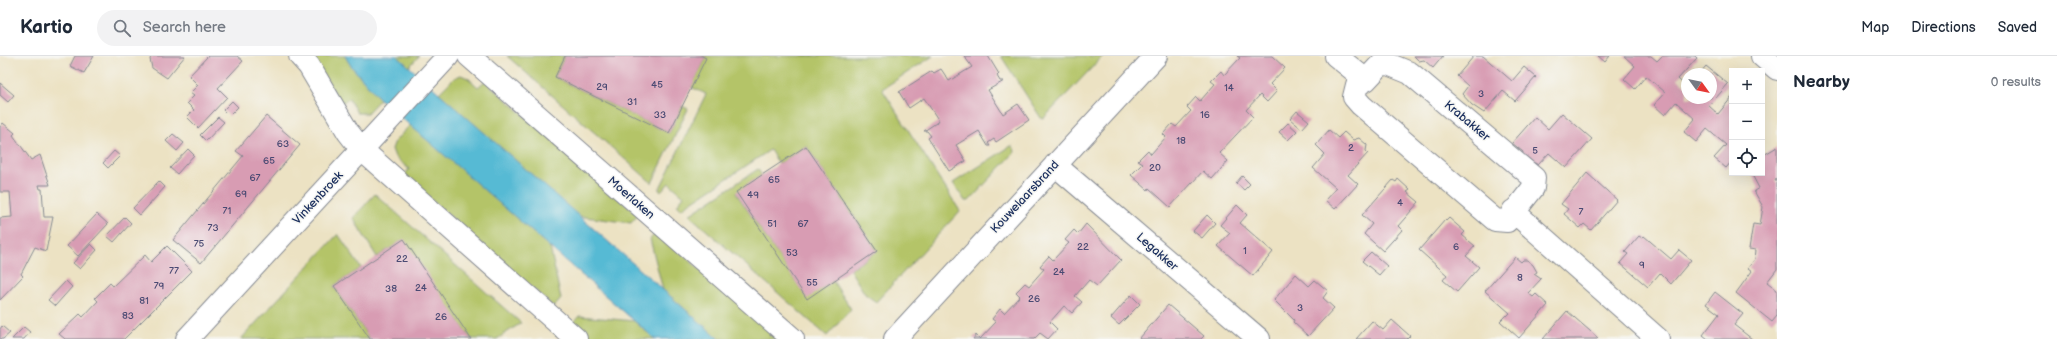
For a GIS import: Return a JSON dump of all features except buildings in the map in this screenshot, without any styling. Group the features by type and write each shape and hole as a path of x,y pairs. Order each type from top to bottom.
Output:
{"street":[{"path":"300,56 309,66 348,132 362,150 576,339"},
{"name":"Moerlaken","path":"469,56 793,339"},
{"name":"Kouwelaarsbrand","path":"894,339 1156,56"},
{"path":"1336,56 1366,80"},
{"path":"1762,56 1777,69"},
{"name":"Vinkenbroek","path":"187,339 442,62"},
{"name":"Krabakker","path":"1383,62 1410,73 1534,178 1533,188 1506,221 1495,220 1361,105 1354,97 1357,85 1366,80 1383,62"},
{"name":"Legakker","path":"1055,165 1259,339"},
{"path":"1513,211 1658,339"}],"green space":[{"path":"311,56 345,56 351,66 380,99 367,113 357,113 349,99 341,103"},
{"path":"397,56 419,56 409,67"},
{"path":"507,56 565,56 555,77 669,133 682,106 688,109 652,183"},
{"path":"702,56 933,56 882,89 960,211 876,302 865,294 850,270 877,251 806,146 779,164 770,150 681,209 677,205 684,196 669,183 661,192 659,190 706,94 691,87 706,58"},
{"path":"1001,56 1103,56 1043,119"},
{"path":"461,75 468,78 478,87 485,81 638,215 631,223 578,216 439,93 454,78"},
{"path":"410,125 550,247 561,299 554,307 404,176 409,169 395,157 392,149 395,141"},
{"path":"1011,146 1014,148 1015,152 969,201 965,201 953,183"},
{"path":"758,169 762,176 736,193 807,298 833,281 851,309 827,336 689,215"},
{"path":"375,194 521,323 497,339 471,339 403,240 377,257 353,218"},
{"path":"657,232 780,339 719,339 663,290 650,239"},
{"path":"338,234 361,268 334,286 370,339 241,339"},
{"path":"579,316 634,321 655,339 591,339 573,323"}],"water":[{"path":"345,56 397,56 719,339 655,339 380,99 351,66"}]}
